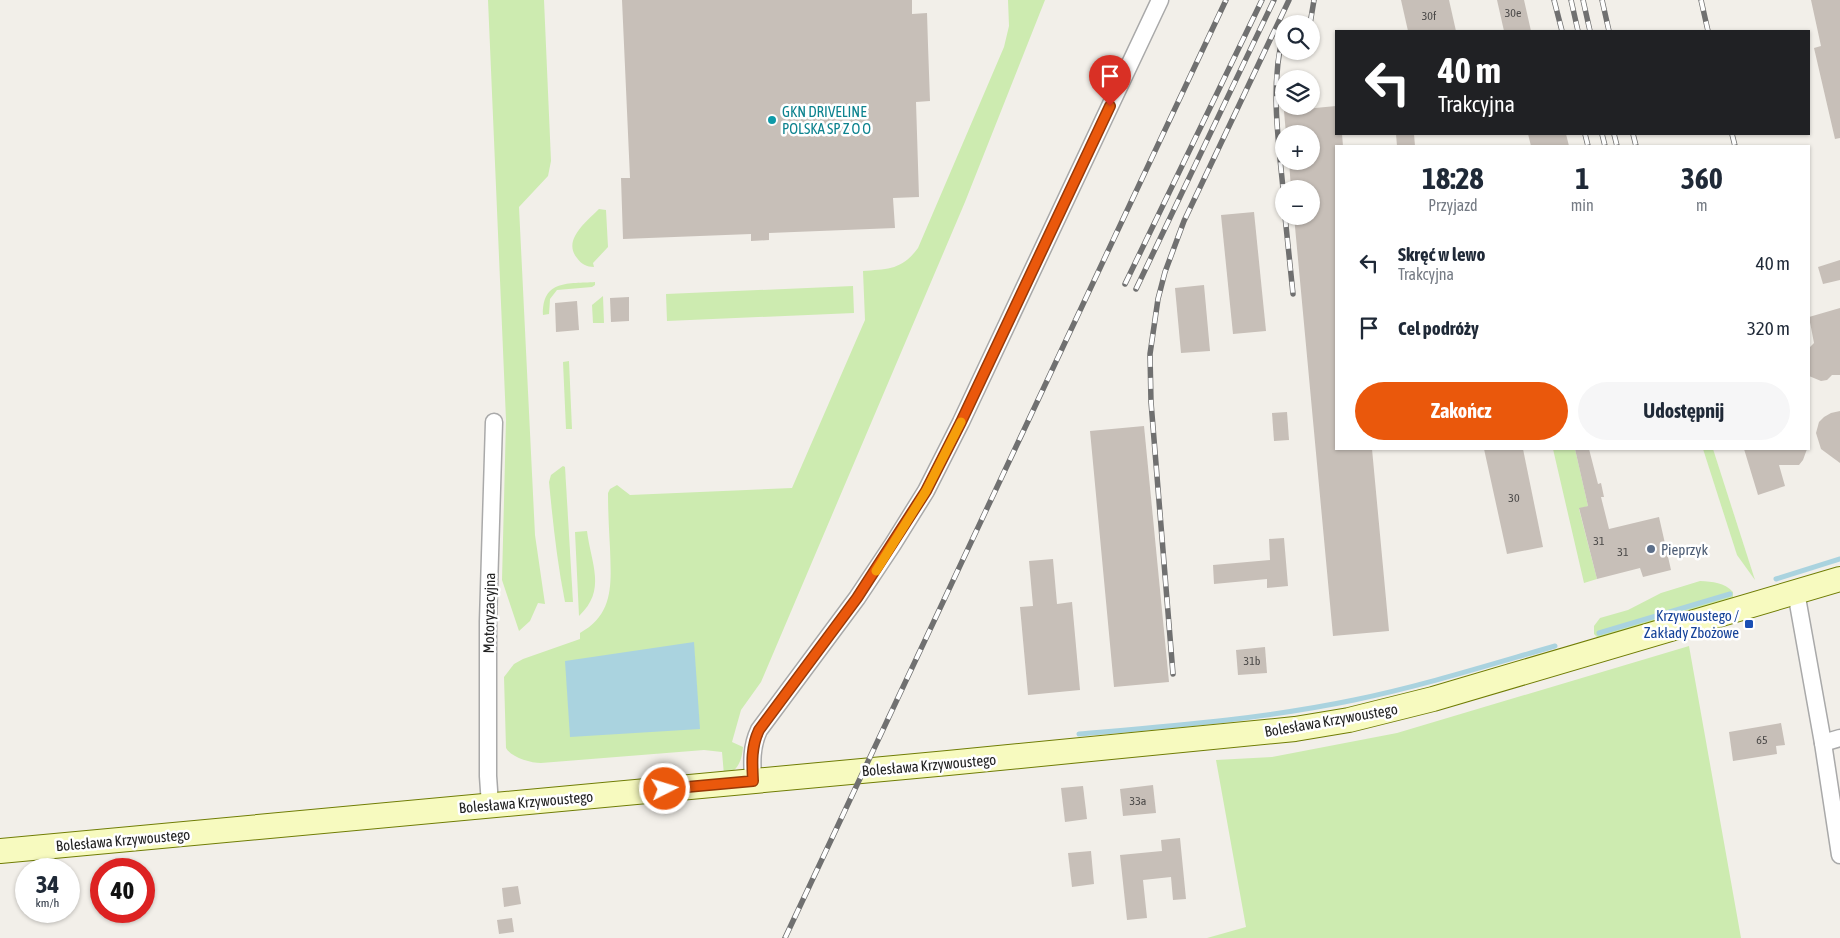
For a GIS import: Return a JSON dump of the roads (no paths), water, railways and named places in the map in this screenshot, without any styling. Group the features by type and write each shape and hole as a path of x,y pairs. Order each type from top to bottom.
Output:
{"street":[{"path":"753,781 752,761 754,744 759,730 857,598 926,491 961,422 1160,0"},
{"name":"Motoryzacyjna","path":"490,805 488,776 488,622 494,422"},
{"name":"Bolesława Krzywoustego","path":"0,851 1228,737 1296,729 1349,720 1433,699 1840,579"},
{"path":"1796,592 1823,743 1840,854"},
{"path":"1823,743 1840,738"}],"water":[{"path":"694,642 700,729 570,737 565,661"}],"waterway":[{"path":"1776,579 1840,559"},
{"path":"1599,633 1730,594"},
{"path":"1079,734 1217,721 1320,707 1405,688 1555,646"}],"railway":[{"path":"785,938 1226,0"},
{"path":"1125,284 1262,0"},
{"path":"1136,289 1274,0"},
{"path":"1173,674 1151,402 1150,354 1158,299 1165,272 1184,221 1289,0"},
{"path":"1312,15 1314,0"},
{"path":"1554,0 1562,30"},
{"path":"1571,0 1578,30"},
{"path":"1583,0 1590,30"},
{"path":"1602,0 1609,30"},
{"path":"1701,0 1708,30"},
{"path":"1278,60 1276,115 1282,180"},
{"path":"1585,135 1588,145"},
{"path":"1602,135 1605,145"},
{"path":"1614,135 1617,145"},
{"path":"1633,135 1636,145"},
{"path":"1732,135 1735,145"},
{"path":"1286,225 1293,294"}],"place":[{"name":"GKN DRIVELINE POLSKA SP Z O O","path":"772,120"},
{"name":"Pieprzyk","path":"1651,549"},
{"name":"Krzywoustego / Zakłady Zbożowe","path":"1749,624"}]}
